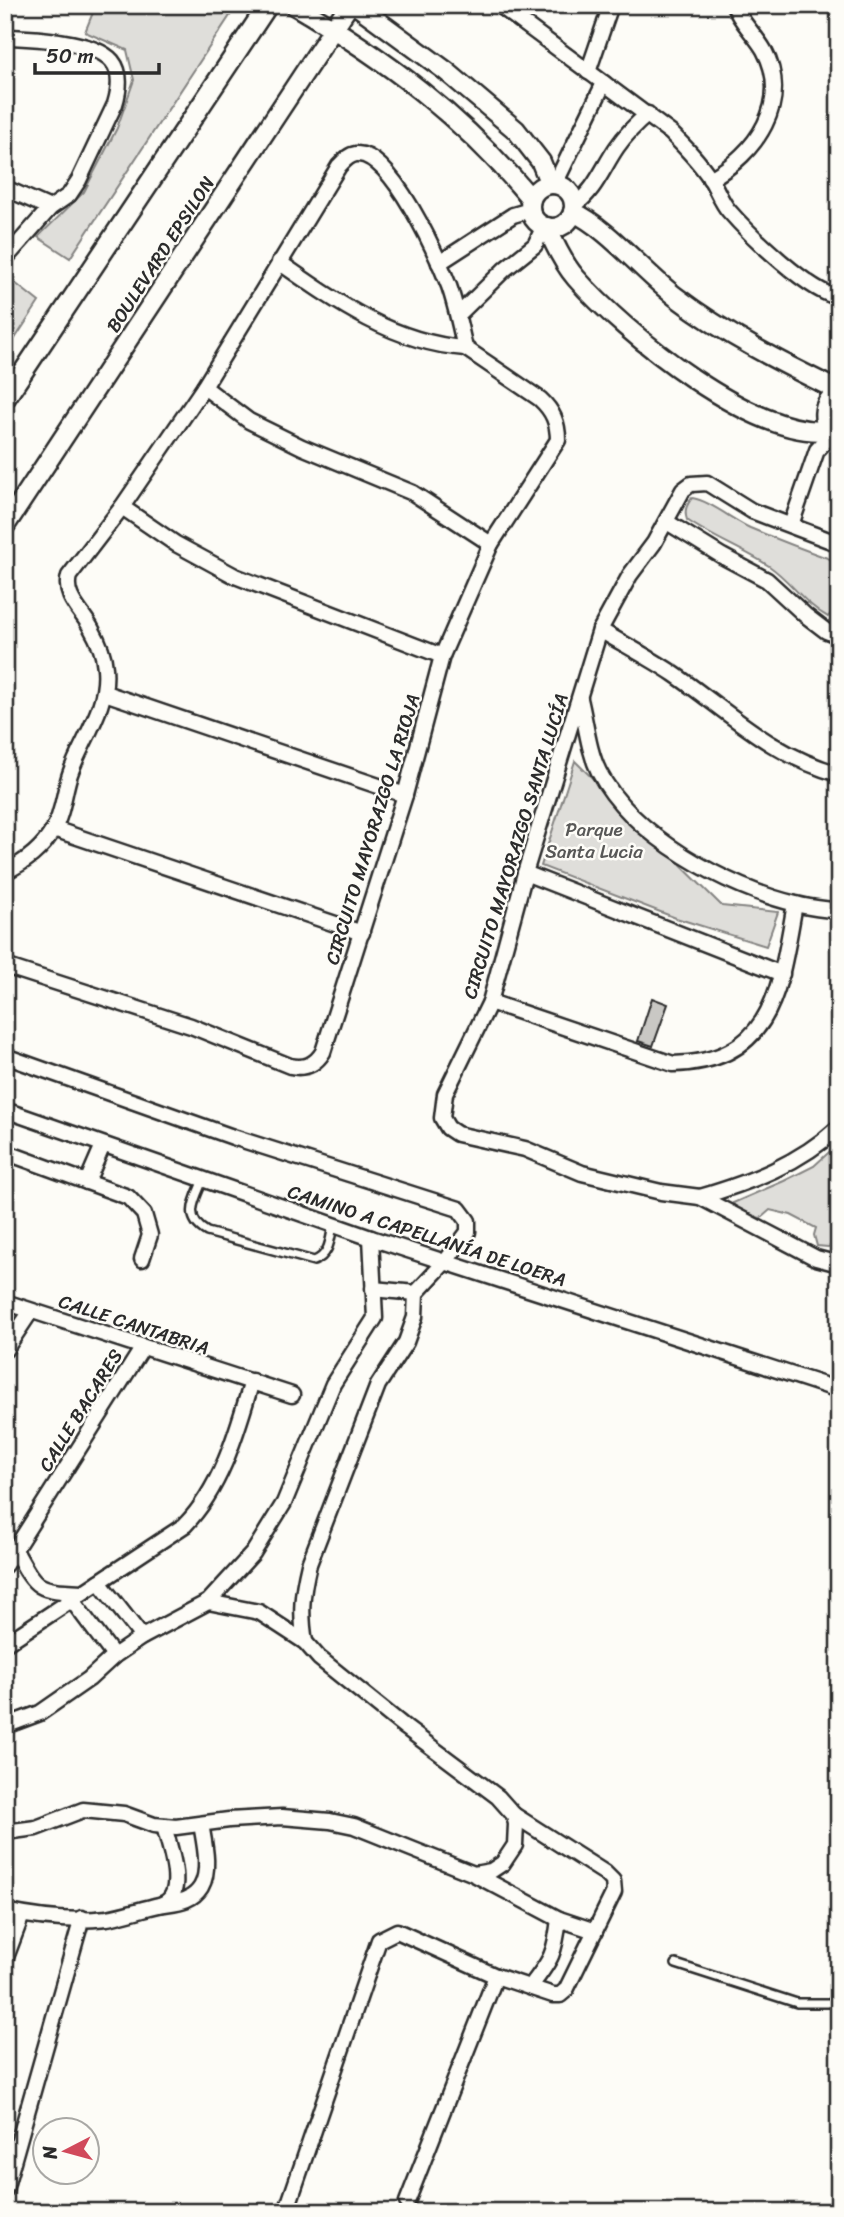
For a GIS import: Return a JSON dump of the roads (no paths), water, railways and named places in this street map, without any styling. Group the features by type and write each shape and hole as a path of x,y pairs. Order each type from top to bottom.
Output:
{"street":[{"path":"5,399 268,5"},
{"path":"294,5 334,29 428,96 478,139 531,204 535,220 546,227 554,228 565,223 573,209 588,196 616,149 632,128 648,114"},
{"name":"BOULEVARD EPSILON","path":"5,526 349,5"},
{"path":"356,5 446,71 516,130 541,162 553,184 570,193 573,209 676,297 754,348 839,391"},
{"path":"499,5 648,114 679,141 710,179 727,209 765,247 818,289 827,295 839,297"},
{"path":"588,72 611,5"},
{"path":"710,179 730,168 750,149 764,129 772,110 774,88 771,66 764,50 734,5"},
{"path":"5,37 30,38 88,48 112,61 117,71 119,91 89,163 69,195 50,208 5,260"},
{"path":"439,262 531,204 536,191 553,184 604,83"},
{"path":"5,872 32,856 54,829 70,773 105,693 105,667 99,643 69,597 67,582 204,387 279,262 346,158 356,154 376,161 427,236 458,315 465,348"},
{"path":"5,188 50,208"},
{"path":"458,315 505,269 535,245 546,227"},
{"path":"546,227 560,256 575,277 634,336 719,394 770,420 796,429 834,433"},
{"name":"CIRCUITO MAYORAZGO LA RIOJA","path":"5,966 191,1026 290,1066 302,1069 318,1060 323,1052 405,795 442,656 491,544 555,447 558,427 548,407 540,399 465,348 421,342 380,325 319,290 279,262"},
{"path":"204,387 249,421 302,447 413,493 491,544"},
{"path":"834,433 824,415 824,407 832,395 839,391"},
{"path":"791,525 817,450 834,433"},
{"name":"CIRCUITO MAYORAZGO SANTA LUCÍA","path":"838,539 751,510 717,488 700,482 683,490 667,522 630,575 600,630 525,873 489,1002 445,1094 442,1112 448,1128 457,1134 525,1149 582,1173 661,1192 700,1197 818,1259 839,1264"},
{"path":"122,507 176,544 235,576 442,656"},
{"path":"667,522 767,580 805,615 826,631 839,636"},
{"path":"600,630 674,674 770,745 819,769 839,774"},
{"path":"105,693 405,795"},
{"path":"580,698 593,757 600,773 615,796 635,818 665,844 706,869 736,883 795,904 839,911"},
{"path":"54,829 362,933"},
{"path":"525,873 782,974"},
{"path":"489,1002 673,1064 711,1060 741,1044 760,1026 777,995 795,904"},
{"path":"5,1056 233,1137 459,1209 468,1221 468,1232 446,1262 416,1293 415,1317 411,1330 378,1385 309,1564 302,1591 304,1642"},
{"name":"CAMINO A CAPELLANÍA DE LOERA","path":"5,1110 371,1238 839,1390"},
{"name":"CIRCUITO MAYORAZGO SANTA LUCÍA","path":"700,1197 747,1183 780,1168 821,1144 839,1128"},
{"path":"87,1182 103,1144"},
{"path":"5,1152 128,1197 144,1214 150,1235 142,1259"},
{"path":"5,1726 40,1713 142,1637 208,1602 253,1553 284,1503 333,1384 375,1318 371,1238"},
{"path":"373,1289 416,1293"},
{"name":"CALLE CANTABRIA","path":"5,1302 292,1395"},
{"path":"5,1350 31,1311"},
{"name":"CALLE BACARES","path":"5,1564 143,1347"},
{"path":"5,1644 185,1525 196,1514 223,1468 252,1381"},
{"path":"15,1550 30,1579 38,1586 77,1596 114,1656"},
{"path":"99,1582 142,1637"},
{"path":"208,1602 259,1612 304,1642 319,1658 405,1728 498,1797 514,1815 605,1873 613,1881 614,1892 566,1990 560,1995 496,1976 397,1931 379,1940 285,2212"},
{"path":"5,1832 36,1828 83,1810 124,1814 154,1825 176,1827 282,1817 330,1821 382,1836 474,1874 559,1919 595,1931"},
{"path":"474,1874 491,1871 503,1863 515,1845 514,1815"},
{"path":"162,1904 181,1903 200,1889 204,1881 205,1857 201,1824"},
{"path":"5,1911 106,1918 168,1902 176,1884 164,1826"},
{"path":"5,1959 22,1914"},
{"path":"5,2190 82,1918"},
{"path":"530,1987 547,1965 555,1948 559,1919"},
{"path":"407,2202 496,1976"}],"lane":[{"path":"203,1180 192,1206 198,1227 207,1232 314,1261 321,1258 328,1249 334,1225"},
{"path":"676,1964 797,2003 839,2003"}],"park label":[{"name":"Parque Santa Lucia","path":"594,840"}]}
